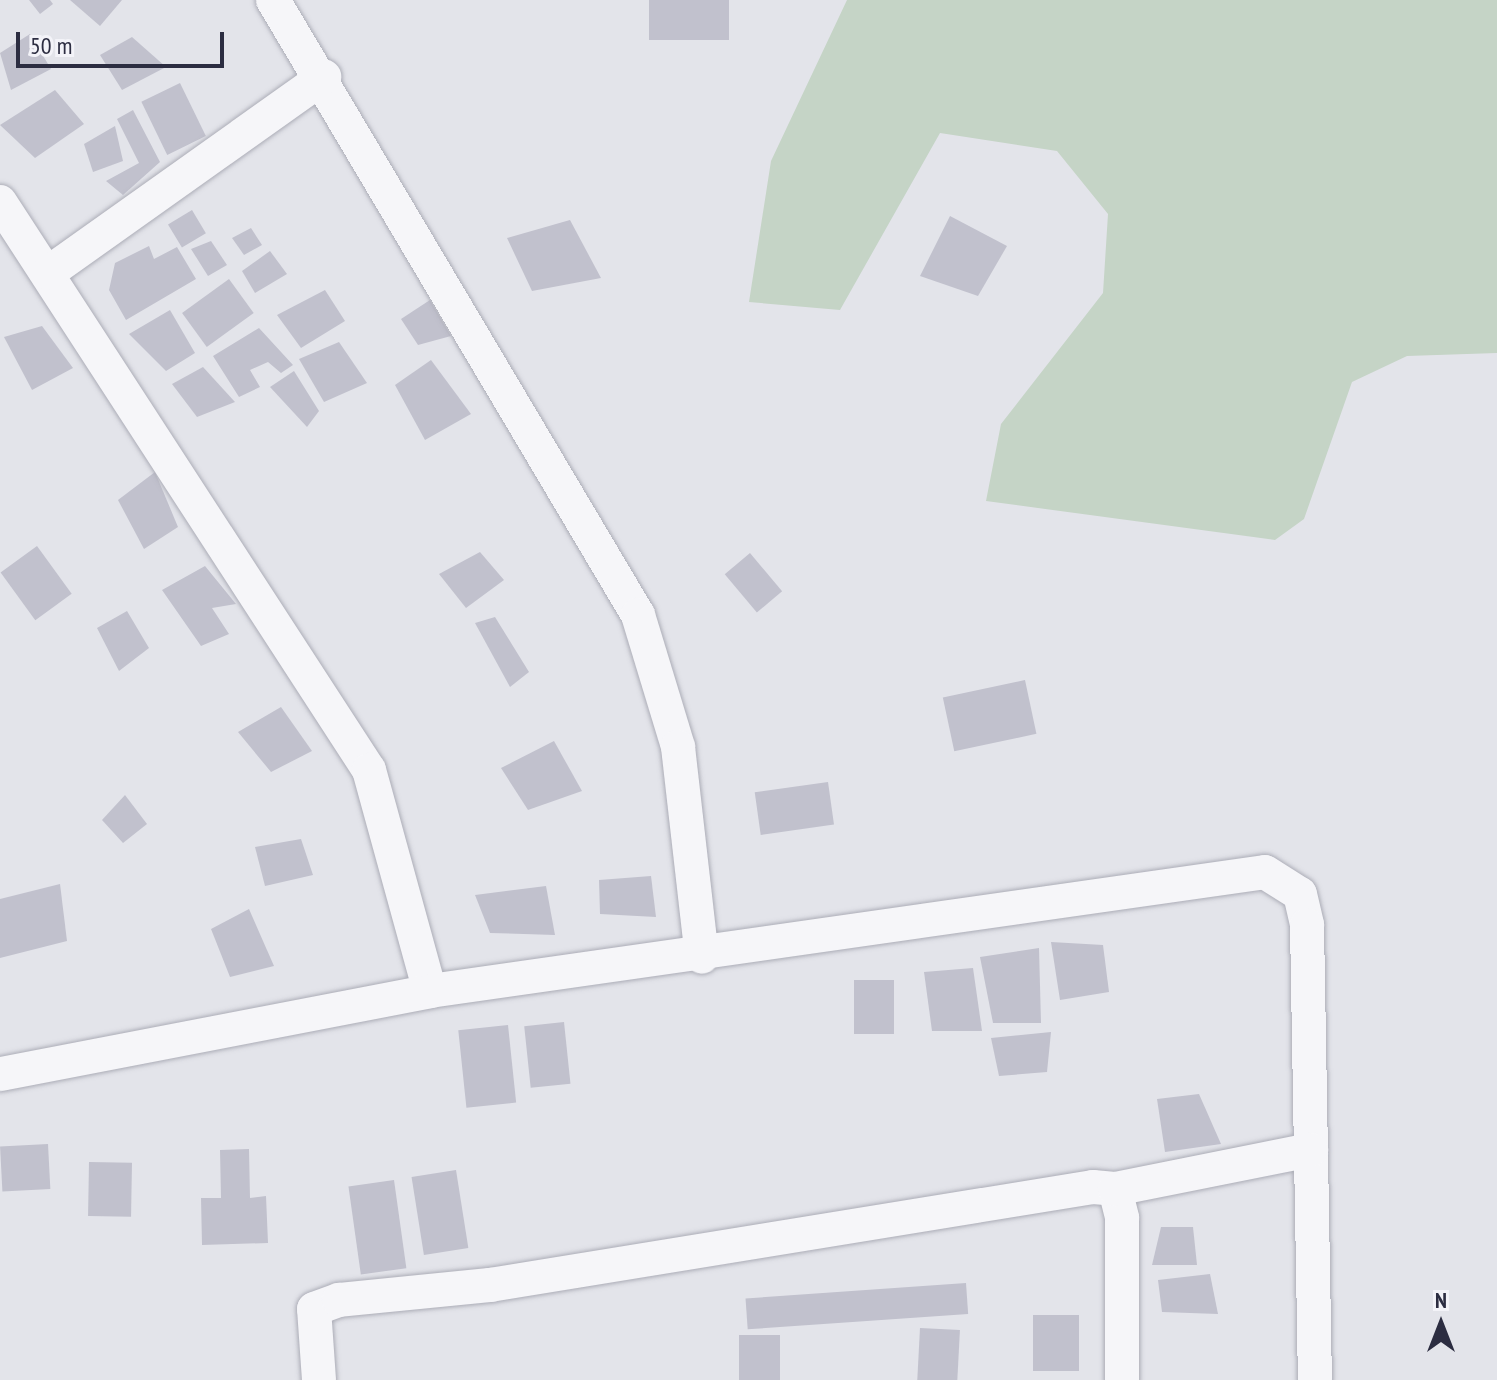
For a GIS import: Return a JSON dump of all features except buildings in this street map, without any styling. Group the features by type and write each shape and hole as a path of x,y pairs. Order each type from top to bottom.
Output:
{"street":[{"path":"273,0 324,77 638,615 678,747 702,957"},
{"path":"48,273 324,77"},
{"path":"0,202 369,770 430,991"},
{"path":"0,1073 430,991 702,957 1265,872 1284,877 1300,894 1307,925 1315,1380"},
{"path":"319,1380 314,1309 339,1300 490,1285 1115,1189 1311,1150"},
{"path":"1115,1189 1122,1218 1122,1380"}],"green space":[{"path":"847,0 1497,0 1497,353 1407,356 1352,382 1304,519 1275,540 986,501 1001,424 1103,293 1108,214 1057,151 940,133 840,310 749,302 771,161"}]}
